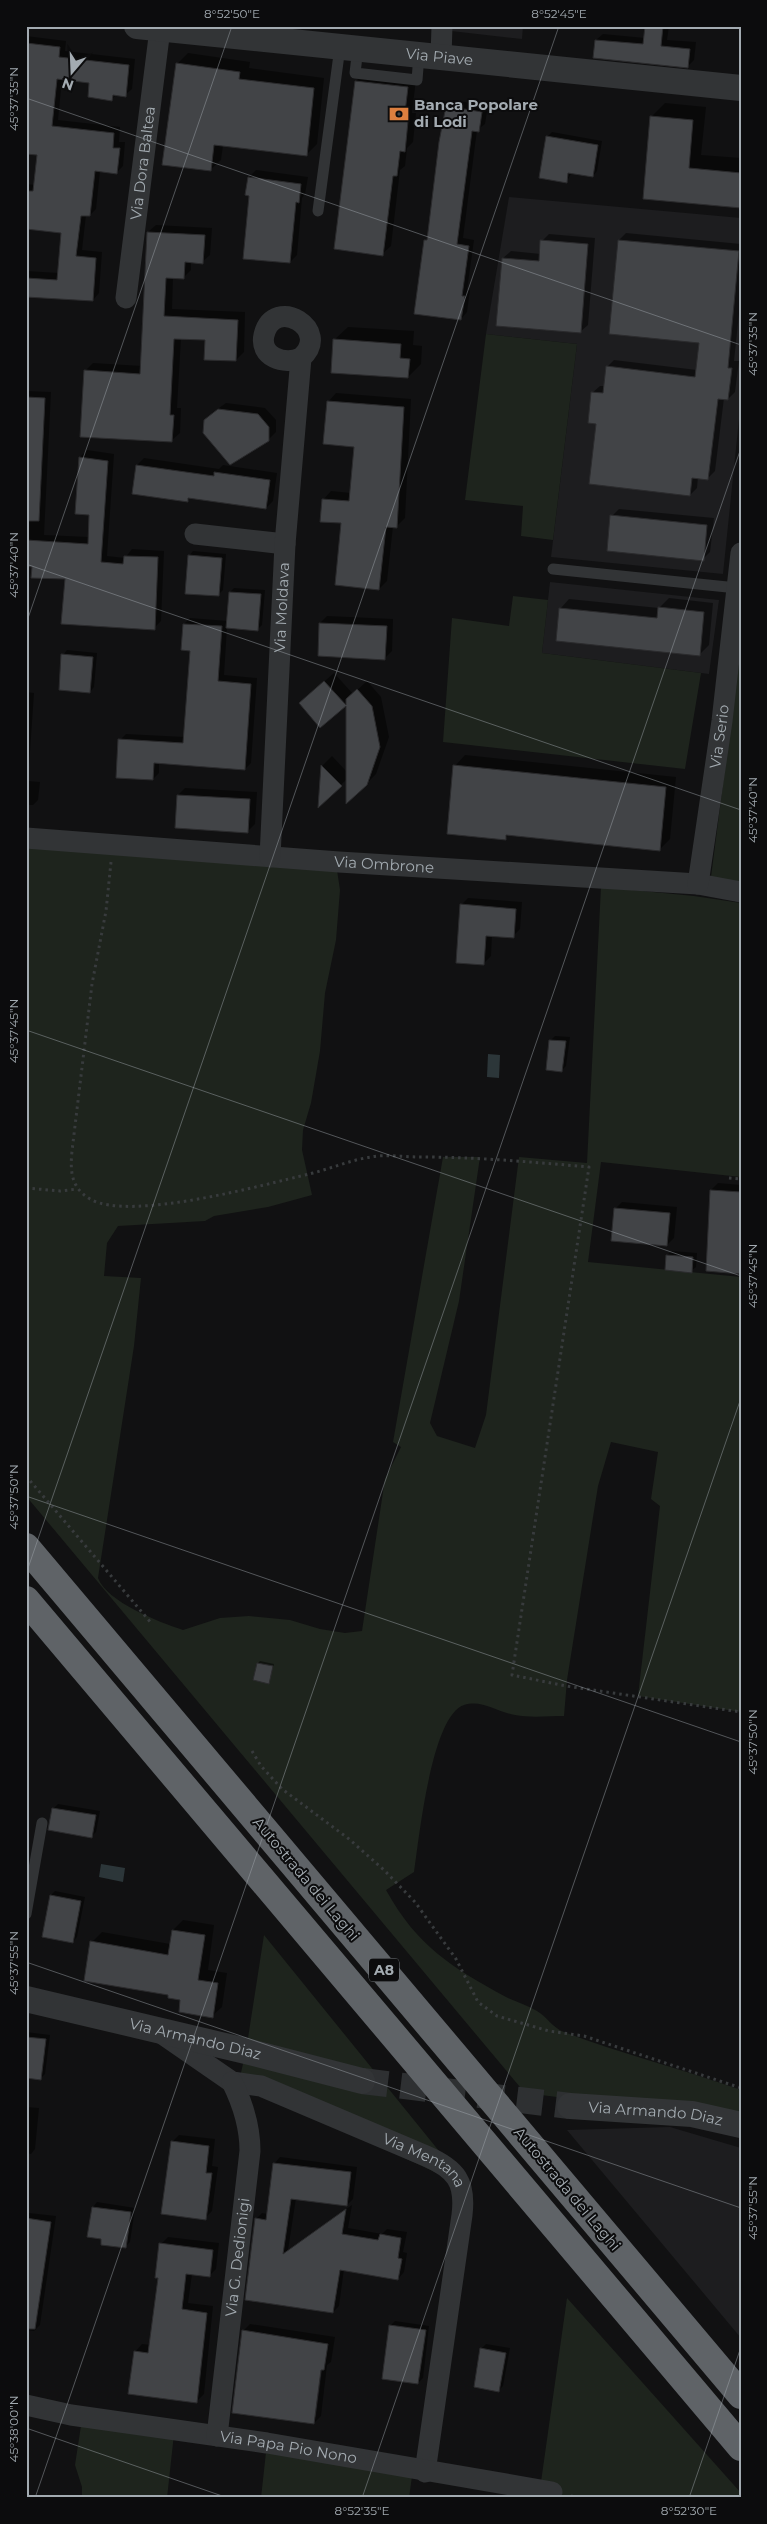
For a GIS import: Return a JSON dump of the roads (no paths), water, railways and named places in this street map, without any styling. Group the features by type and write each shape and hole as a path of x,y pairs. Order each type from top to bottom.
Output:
{"highway":[{"name":"Autostrada dei Laghi","path":"26,1547 741,2395"},
{"name":"A8","path":"26,1600 741,2447"}],"street":[{"path":"430,56 442,26"},
{"name":"Via Piave","path":"149,27 279,34 349,47 741,88"},
{"name":"Via Dora Baltea","path":"126,298 149,27"},
{"name":"Via Moldava","path":"270,857 285,544 300,358"},
{"path":"195,534 285,544"},
{"name":"Via Serio","path":"698,884 722,721 741,553"},
{"name":"Via Ombrone","path":"26,838 270,857 698,884 741,892"},
{"name":"Via Armando Diaz","path":"26,1999 153,2028 362,2081"},
{"name":"Via Mentana","path":"153,2028 232,2082 261,2086 437,2161 453,2172 462,2186 462,2215 425,2472"},
{"name":"Via G. Dedionigi","path":"217,2436 250,2151 248,2128 240,2099 232,2082"},
{"name":"Via Armando Diaz","path":"570,2106 692,2114 741,2125"},
{"name":"Via Papa Pio Nono","path":"26,2405 71,2414 217,2436 552,2492"}],"lane":[{"path":"318,211 349,47"},
{"path":"553,569 737,588"},
{"path":"26,1914 42,1823"}],"tunnel":[{"path":"362,2081 570,2106"}],"place":[{"name":"Banca Popolare di Lodi","path":"399,114"}]}
